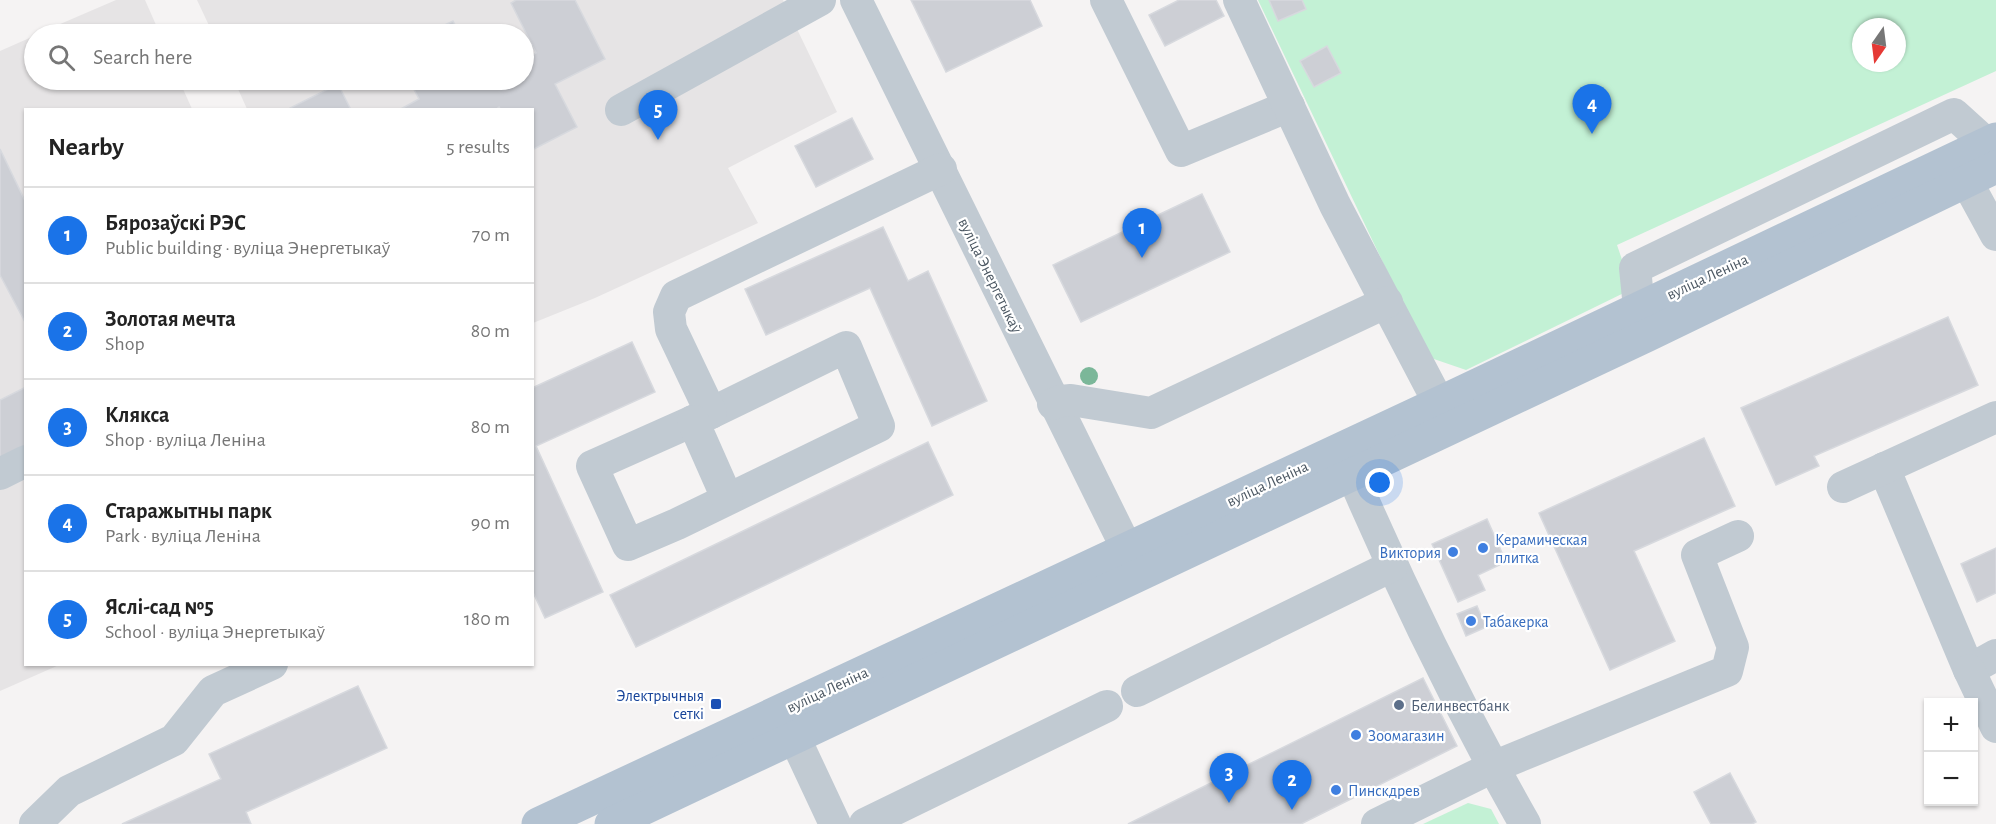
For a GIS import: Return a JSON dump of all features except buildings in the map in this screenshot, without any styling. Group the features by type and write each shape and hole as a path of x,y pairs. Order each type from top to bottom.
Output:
{"main road":[{"name":"вуліца Леніна","path":"538,824 788,724 1643,322 1960,170 1994,151"},
{"name":"вуліца Леніна","path":"611,824 788,724"}],"street":[{"path":"621,110 820,0"},
{"name":"вуліца Энергетыкаў","path":"856,0 941,169 1053,404 1133,562"},
{"path":"1106,0 1180,152 1289,105"},
{"path":"1239,0 1335,205 1445,415"},
{"path":"1643,322 1635,268 1954,114 1994,151"},
{"path":"727,498 671,329 669,312 676,296 941,169"},
{"path":"1960,170 1996,235"},
{"path":"1053,404 1071,400 1151,413 1387,302"},
{"path":"846,347 879,426 677,524 628,545 592,466 702,417 846,347"},
{"path":"1843,487 1996,417"},
{"path":"1347,461 1392,566 1493,767 1525,824"},
{"path":"0,474 24,462"},
{"path":"1884,468 1983,662 1996,727"},
{"path":"1377,824 1493,767 1727,670 1733,647 1697,555 1738,536"},
{"path":"1137,691 1392,566"},
{"path":"35,824 69,791 174,740 213,691 268,666"},
{"path":"865,824 1107,706"},
{"path":"788,724 835,824"}],"shaded area":[{"path":"116,0 145,0 156,24 60,24"},
{"path":"197,0 783,0 837,112 728,168 758,223 595,298 534,323 534,108 247,108 238,90 534,90 534,24 208,24"},
{"path":"24,40 24,90 183,90 192,108 24,108 24,666 57,666 0,691 0,51"}],"green space":[{"path":"1258,0 1996,0 1996,71 1617,245 1632,289 1466,370 1428,357"},
{"path":"1468,803 1491,809 1499,824 1423,824"}],"place":[{"name":"Старажытны парк","path":"1592,134"},
{"name":"Яслі-сад №5","path":"658,140"},
{"name":"Бярозаўскі РЭС","path":"1142,258"},
{"name":"Керамическая плитка","path":"1483,548"},
{"name":"Виктория","path":"1453,552"},
{"name":"Табакерка","path":"1471,621"},
{"name":"Электрычныя сеткі","path":"716,704"},
{"name":"Белинвестбанк","path":"1399,705"},
{"name":"Зоомагазин","path":"1356,735"},
{"name":"Пинскдрев","path":"1336,790"},
{"name":"Клякса","path":"1229,803"},
{"name":"Золотая мечта","path":"1292,810"}]}
